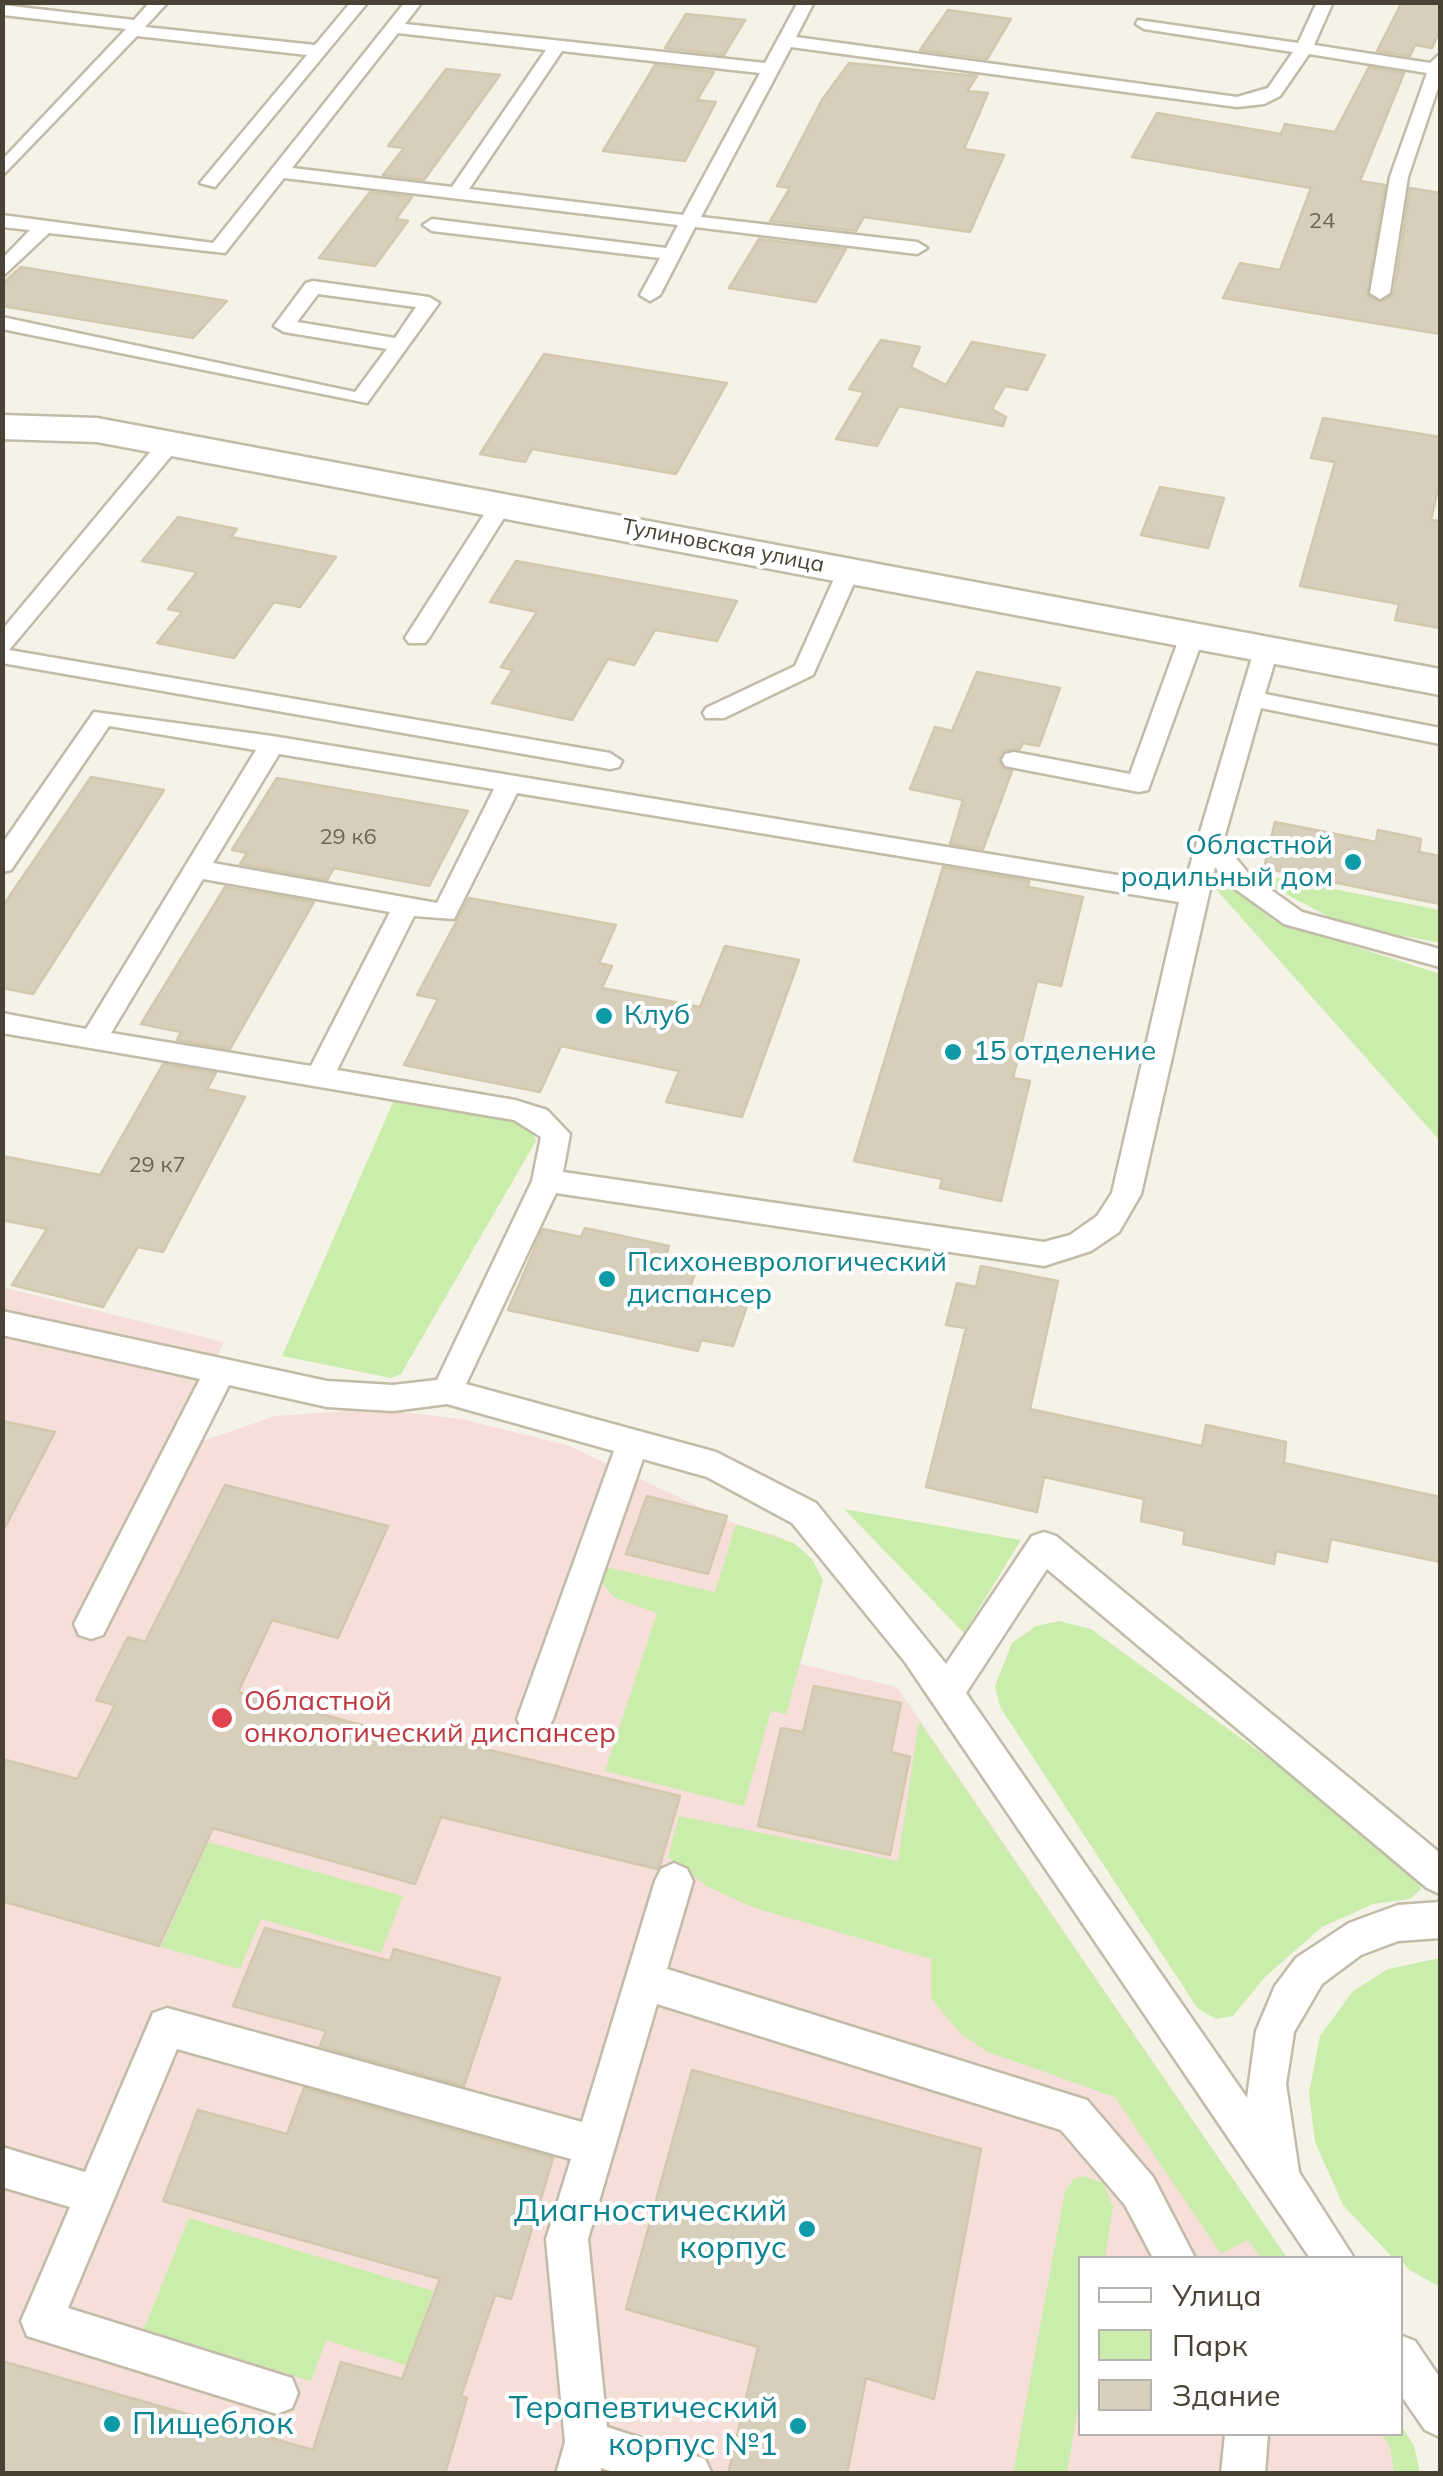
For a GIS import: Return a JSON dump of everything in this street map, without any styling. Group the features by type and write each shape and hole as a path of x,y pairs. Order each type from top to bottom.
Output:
{"street":[{"name":"Тулиновская улица","path":"8,432 97,430 1440,682"}],"lane":[{"path":"3,10 11,2"},
{"path":"2,171 160,2"},
{"path":"209,183 360,2"},
{"path":"2,221 218,249 414,2"},
{"path":"650,295 806,2"},
{"path":"785,41 1237,102 1258,100 1274,92 1304,49 1324,2"},
{"path":"3,10 132,31"},
{"path":"2,24 132,31 319,51"},
{"path":"1144,24 1304,49 1439,64 1399,177 1380,293"},
{"path":"394,28 770,68"},
{"path":"457,193 557,46"},
{"path":"279,172 918,248"},
{"path":"432,224 672,254"},
{"path":"2,271 44,227"},
{"path":"2,323 360,399 400,345 429,303 313,287 284,326 400,345"},
{"path":"2,645 169,444"},
{"path":"417,638 501,505"},
{"path":"715,714 804,670 850,570"},
{"path":"1014,760 1139,784 1193,633"},
{"path":"548,1180 1044,1254 1080,1243 1108,1224 1126,1194 1194,896 1268,647"},
{"path":"2,656 610,762"},
{"path":"1252,699 1440,736"},
{"path":"2,864 104,717 1194,896"},
{"path":"92,1040 272,744"},
{"path":"196,869 445,912 508,783"},
{"path":"1210,842 1240,880 1293,918 1440,958"},
{"path":"321,1075 406,906"},
{"path":"2,1023 321,1075 536,1117 556,1134 548,1180 447,1392"},
{"path":"2,1323 327,1394 393,1398 447,1392 716,1466 804,1513 917,1650 1333,2256"},
{"path":"91,1624 219,1373"},
{"path":"535,1719 633,1442"},
{"path":"946,1694 1044,1546 1440,1876"},
{"path":"674,1881 567,2238 583,2458 690,2474"},
{"path":"1308,2220 1279,2163 1270,2124 1266,2084 1275,2031 1299,1985 1335,1950 1380,1928 1440,1920"},
{"path":"644,1981 1073,2114 1139,2191 1173,2256"},
{"path":"278,2394 42,2321 173,2014 596,2146"},
{"path":"2,2167 96,2195"},
{"path":"1403,2360 1440,2415"},
{"path":"1243,2474 1248,2436"}],"shaded area":[{"path":"2,1287 224,1342 174,1451 275,1416 375,1409 461,1419 567,1445 736,1524 781,1537 804,1551 823,1580 800,1664 897,1687 1286,2256 1078,2256 1078,2436 1403,2436 1403,2428 1414,2446 1420,2473 3,2473"}],"green space":[{"path":"1219,868 1273,920 1440,974 1440,1141 1214,887"},
{"path":"1268,876 1440,910 1440,943 1343,924 1274,888"},
{"path":"394,1100 515,1122 533,1133 536,1141 401,1374 391,1378 282,1356"},
{"path":"844,1509 1021,1540 964,1633"},
{"path":"736,1524 794,1543 812,1559 823,1580 786,1714 771,1711 744,1806 605,1771 657,1613 615,1598 602,1583 601,1566 715,1592"},
{"path":"1059,1621 1091,1629 1415,1865 1421,1889 1410,1899 1373,1904 1322,1927 1265,1977 1233,2016 1216,2019 1198,2009 1000,1707 995,1686 1012,1643 1036,1626"},
{"path":"919,1721 1286,2256 1260,2256 1248,2240 1221,2254 1115,2097 988,2052 960,2033 931,1998 931,1959 755,1908 708,1887 668,1857 679,1816 898,1861"},
{"path":"208,1842 403,1896 381,1953 261,1919 240,1969 161,1947"},
{"path":"1440,1958 1440,2287 1408,2269 1403,2256 1391,2256 1343,2205 1315,2142 1309,2093 1320,2036 1353,1991 1388,1969"},
{"path":"1083,2176 1104,2183 1113,2207 1105,2256 1078,2256 1078,2409 1067,2473 1013,2473 1065,2191 1074,2179"},
{"path":"189,2218 433,2291 408,2366 326,2340 311,2381 144,2329"},
{"path":"1403,2428 1414,2446 1420,2473 1394,2473 1390,2446 1383,2436 1403,2436"}],"building":[{"path":"1402,2 1440,2 1440,30 1432,48 1415,45 1410,56 1377,51"},
{"path":"948,10 1011,19 987,59 920,50"},
{"path":"686,14 745,20 724,55 665,48"},
{"path":"849,63 977,76 967,91 988,93 964,149 1004,155 970,232 864,217 856,231 770,221 790,188 777,186 822,100"},
{"path":"655,65 714,72 697,100 716,102 685,161 603,151"},
{"path":"1369,67 1404,73 1360,181 1385,185 1367,295 1382,302 1394,294 1410,188 1440,193 1440,334 1223,298 1240,263 1280,270 1311,188 1132,157 1157,113 1281,134 1285,124 1335,132"},
{"path":"446,69 500,75 424,180 383,175 404,148 388,146"},
{"path":"370,192 412,197 396,219 408,221 375,266 319,258"},
{"path":"759,239 846,249 816,302 729,288"},
{"path":"21,267 227,301 193,338 2,306 2,284"},
{"path":"881,340 920,347 911,367 946,385 972,342 1045,355 1027,390 1005,386 992,409 1006,417 1003,426 899,406 877,446 836,439 864,392 849,389"},
{"path":"544,354 727,383 676,474 532,449 525,462 480,454"},
{"path":"1323,418 1440,437 1440,480 1431,520 1440,521 1440,628 1395,620 1399,604 1300,586 1335,462 1311,458"},
{"path":"1160,487 1224,498 1208,548 1141,535"},
{"path":"178,517 237,529 231,537 336,557 300,607 274,602 234,658 157,643 182,612 168,609 197,572 142,561"},
{"path":"516,561 737,601 717,641 655,630 634,665 608,659 572,720 492,703 513,670 501,667 537,612 490,602"},
{"path":"977,672 1060,688 1039,746 1023,743 1020,749 1004,750 999,758 1002,768 1012,771 983,849 950,844 963,800 910,789 935,727 952,731"},
{"path":"91,777 164,790 33,994 2,988 2,907"},
{"path":"277,778 468,811 429,886 334,868 327,880 240,864 247,853 232,850"},
{"name":"Областной родильный дом","path":"1275,822 1376,842 1378,830 1421,839 1419,852 1440,856 1440,904 1264,868"},
{"name":"15 отделение","path":"943,867 1029,881 1028,887 1083,897 1061,986 1037,981 1013,1078 1030,1081 1001,1201 940,1188 942,1179 854,1161"},
{"path":"225,887 314,902 230,1049 177,1040 181,1032 141,1024"},
{"name":"Клуб","path":"469,898 616,925 599,963 612,966 602,988 700,1007 725,946 799,960 742,1117 666,1102 679,1071 561,1046 540,1092 404,1065 438,999 417,995"},
{"path":"163,1064 216,1073 207,1089 245,1097 163,1252 138,1247 103,1307 12,1285 47,1229 2,1220 2,1156 100,1175"},
{"name":"Психоневрологический диспансер","path":"585,1228 669,1246 665,1258 698,1265 688,1293 747,1306 733,1346 701,1340 698,1351 508,1310 543,1229 581,1237"},
{"path":"981,1266 1058,1281 1030,1409 1202,1446 1206,1425 1286,1442 1284,1463 1440,1497 1440,1562 1331,1539 1327,1562 1276,1551 1274,1564 1183,1544 1185,1531 1141,1521 1144,1499 1044,1477 1037,1512 926,1487 966,1328 946,1325 957,1283 976,1287"},
{"path":"2,1421 55,1432 2,1533"},
{"name":"Областной онкологический диспансер","path":"225,1485 388,1526 338,1638 272,1620 238,1692 433,1744 436,1737 680,1796 657,1869 441,1817 415,1884 213,1828 159,1946 2,1901 2,1759 77,1779 115,1705 96,1700 128,1637 145,1642"},
{"path":"647,1496 727,1516 708,1574 626,1554"},
{"path":"814,1686 901,1703 891,1752 910,1757 890,1855 758,1826 781,1728 803,1732"},
{"path":"265,1928 390,1961 394,1949 500,1978 464,2086 320,2046 326,2031 233,2006"},
{"name":"Диагностический корпус","path":"692,2070 981,2149 934,2399 866,2378 847,2474 728,2474 758,2347 626,2309"},
{"path":"304,2088 553,2158 511,2299 495,2295 461,2396 467,2398 445,2474 2,2474 2,2361 313,2450 341,2362 402,2379 440,2279 163,2201 198,2110 287,2134"}],"place":[{"name":"Областной родильный дом","path":"1353,862"},
{"name":"Клуб","path":"604,1016"},
{"name":"15 отделение","path":"953,1052"},
{"name":"Психоневрологический диспансер","path":"607,1279"},
{"name":"Областной онкологический диспансер","path":"222,1718"},
{"name":"Диагностический корпус","path":"807,2229"},
{"name":"Пищеблок","path":"112,2424"},
{"name":"Терапевтический корпус №1","path":"798,2426"}]}
